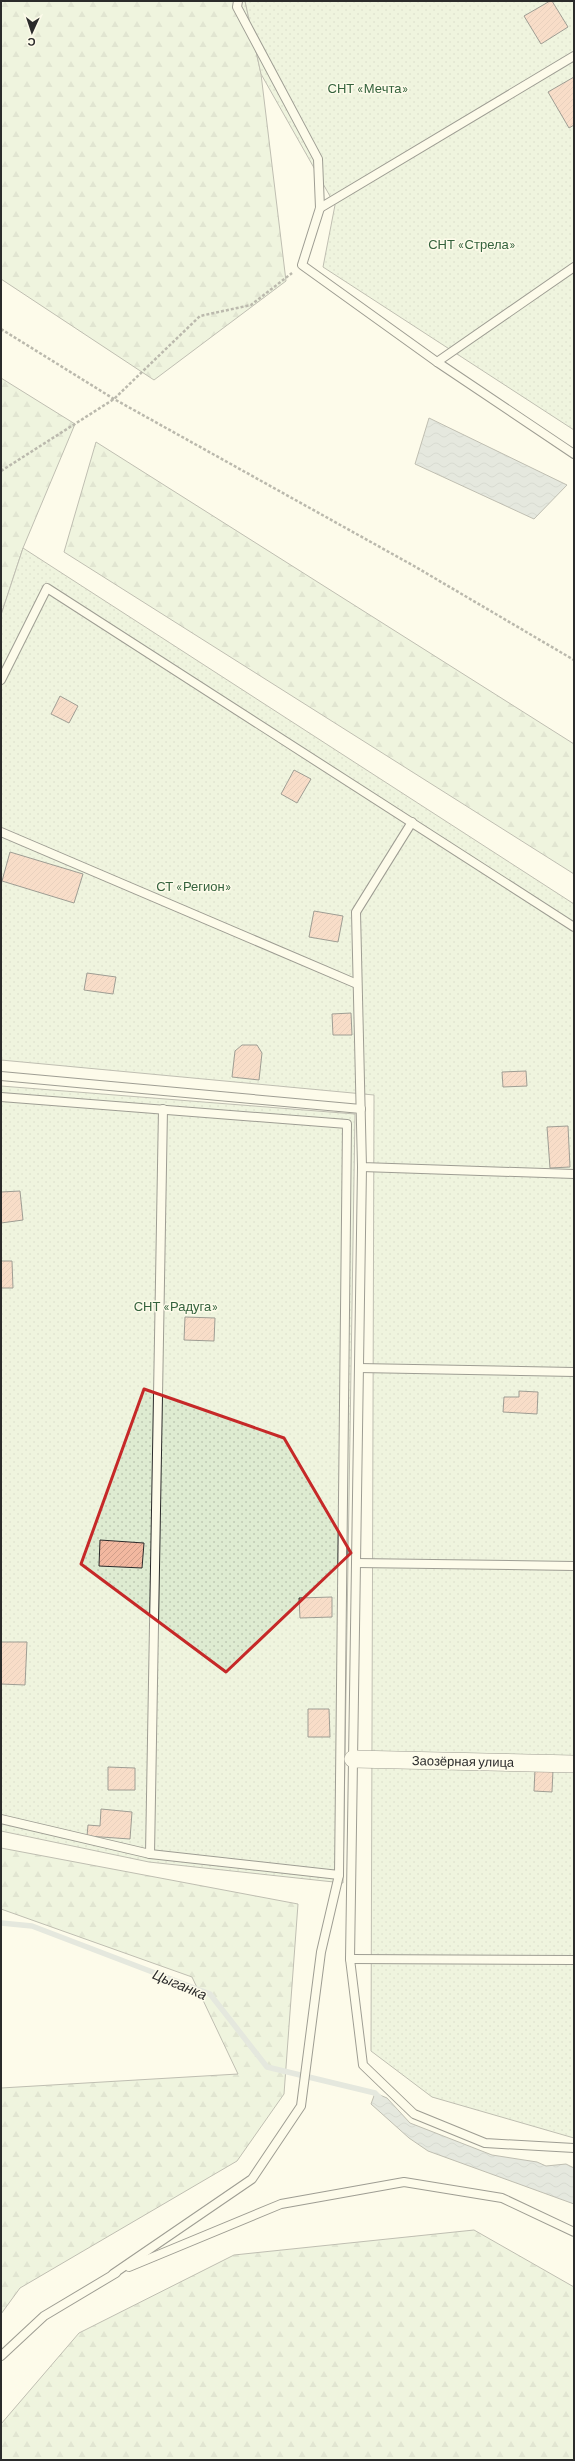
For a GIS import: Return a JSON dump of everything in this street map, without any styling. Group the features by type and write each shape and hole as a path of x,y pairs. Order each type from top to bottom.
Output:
{"street":[{"name":"Заозёрная улица","path":"353,1759 574,1764"}],"lane":[{"path":"238,1 237,8 318,159 320,208 302,265 437,362 574,454"},
{"path":"320,208 574,56"},
{"path":"437,362 574,267"},
{"path":"1,680 47,588 574,927"},
{"path":"412,822 356,912 362,1167 350,1959 363,2065 414,2114 485,2143 574,2148"},
{"path":"1,832 357,984"},
{"path":"1,1076 360,1108"},
{"path":"1,1097 347,1124 339,1874 321,1952 301,2106 252,2178 113,2274 44,2316 1,2356"},
{"path":"150,1854 163,1109"},
{"path":"362,1167 574,1174"},
{"path":"359,1368 574,1372"},
{"path":"356,1563 574,1566"},
{"path":"1,1819 150,1854 339,1874"},
{"path":"350,1959 574,1960"},
{"path":"113,2274 281,2204 404,2182 502,2198 574,2232"}],"path":[{"path":"1,471 114,399 200,316 251,305 302,265"},
{"path":"1,329 114,399 414,566 574,660"}],"highlighted area":[{"path":"144,1389 284,1438 351,1553 226,1672 81,1564"}],"green space":[{"path":"1,1 245,1 261,74 286,281 154,380 1,279"},
{"path":"245,1 574,1 574,430 323,267 335,205 261,74"},
{"path":"1,378 75,424 23,548 1,615"},
{"path":"96,442 574,744 574,874 64,552"},
{"name":"СТ «Регион»","path":"23,548 574,904 574,2138 432,2097 371,2051 374,1095 1,1060 1,615"},
{"name":"СНТ «Радуга»","path":"1,1086 355,1114 343,1883 149,1862 1,1831"},
{"path":"1,1848 298,1904 284,2094 237,2161 20,2288 1,2314 1,2088 238,2074 192,1977 1,1909"},
{"path":"474,2230 574,2287 574,2460 1,2460 1,2424 79,2333 234,2255"}],"water":[{"path":"429,418 567,485 534,519 415,464"},
{"path":"375,2093 387,2098 410,2123 492,2155 537,2162 546,2166 566,2164 574,2168 574,2204 428,2151 409,2138 371,2104"}],"building":[{"path":"552,1 568,27 541,44 524,16"},
{"path":"574,77 574,125 569,128 548,92"},
{"path":"60,696 78,706 69,723 51,714"},
{"path":"294,770 311,779 297,803 281,794"},
{"path":"10,852 83,874 74,903 2,881"},
{"path":"314,911 343,916 338,942 309,937"},
{"path":"87,973 116,977 113,994 84,990"},
{"path":"351,1013 352,1035 333,1035 332,1014"},
{"path":"242,1045 257,1045 262,1053 259,1080 232,1077 235,1051"},
{"path":"526,1071 527,1086 503,1087 502,1072"},
{"path":"568,1126 570,1167 550,1168 547,1127"},
{"path":"20,1191 23,1220 1,1223 1,1192"},
{"path":"1,1261 12,1261 13,1288 1,1288"},
{"path":"185,1317 215,1318 214,1341 184,1340"},
{"path":"519,1391 538,1392 537,1414 503,1412 504,1397 519,1397"},
{"path":"100,1540 144,1543 142,1568 99,1566"},
{"path":"332,1597 332,1617 300,1618 299,1598"},
{"path":"1,1642 27,1642 25,1685 1,1684"},
{"path":"308,1709 329,1709 330,1737 308,1737"},
{"path":"108,1767 135,1768 135,1790 108,1790"},
{"path":"535,1770 553,1770 552,1792 534,1791"},
{"path":"101,1809 132,1812 130,1839 87,1836 88,1825 100,1826"}],"waterway":[{"name":"Цыганка","path":"1,1923 32,1926 210,1994 267,2067 375,2093 380,2098"}],"park label":[{"name":"СНТ «Мечта»","path":"368,88"},
{"name":"СНТ «Стрела»","path":"472,244"}]}
